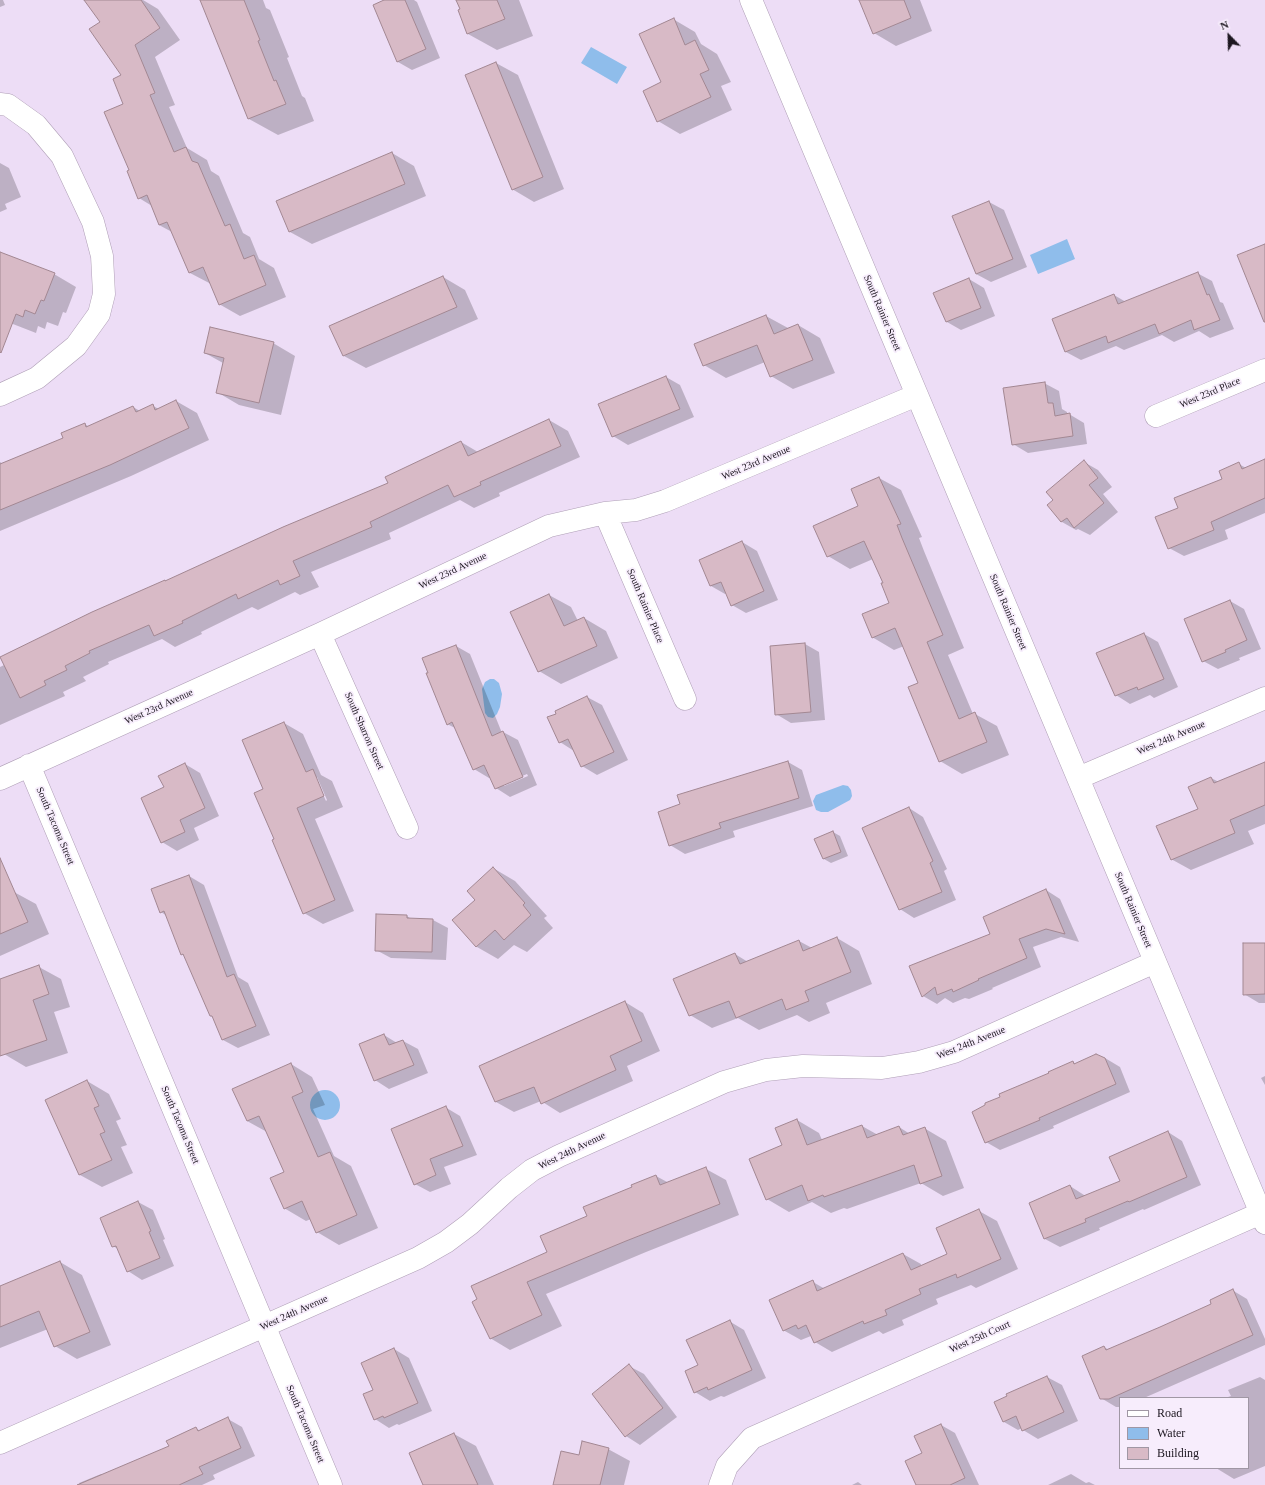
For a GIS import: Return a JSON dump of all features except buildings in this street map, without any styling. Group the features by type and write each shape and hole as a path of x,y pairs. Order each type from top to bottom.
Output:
{"street":[{"name":"South Rainier Street","path":"751,0 1263,1218"},
{"path":"0,395 37,378 76,346 100,314 104,294 102,256 93,222 62,156 36,125 4,104"},
{"name":"West 23rd Place","path":"1156,416 1265,370"},
{"name":"West 23rd Avenue","path":"0,779 320,634 549,526 606,513 636,510 665,501 917,395"},
{"name":"South Rainier Place","path":"606,513 686,699"},
{"name":"South Sharron Street","path":"320,634 407,828"},
{"name":"West 24th Avenue","path":"1078,778 1265,698"},
{"name":"South Tacoma Street","path":"29,765 331,1485"},
{"name":"West 24th Avenue","path":"0,1444 418,1258 446,1242 470,1224 509,1188 532,1170 559,1156 724,1082 766,1070 803,1066 882,1068 919,1062 954,1052 1155,962"},
{"name":"West 25th Court","path":"720,1485 727,1466 752,1438 1263,1218"}],"water":[{"path":"591,47 627,67 617,84 581,63"},
{"path":"1067,239 1075,259 1038,274 1030,255"},
{"path":"490,679 494,679 499,683 502,694 500,707 497,714 493,718 488,717 485,713 482,689 485,682"},
{"path":"843,785 848,786 851,790 852,796 850,800 828,812 816,810 813,801 816,795"},
{"path":"325,1090 335,1095 340,1105 335,1115 325,1120 315,1115 310,1105 315,1095"}]}
